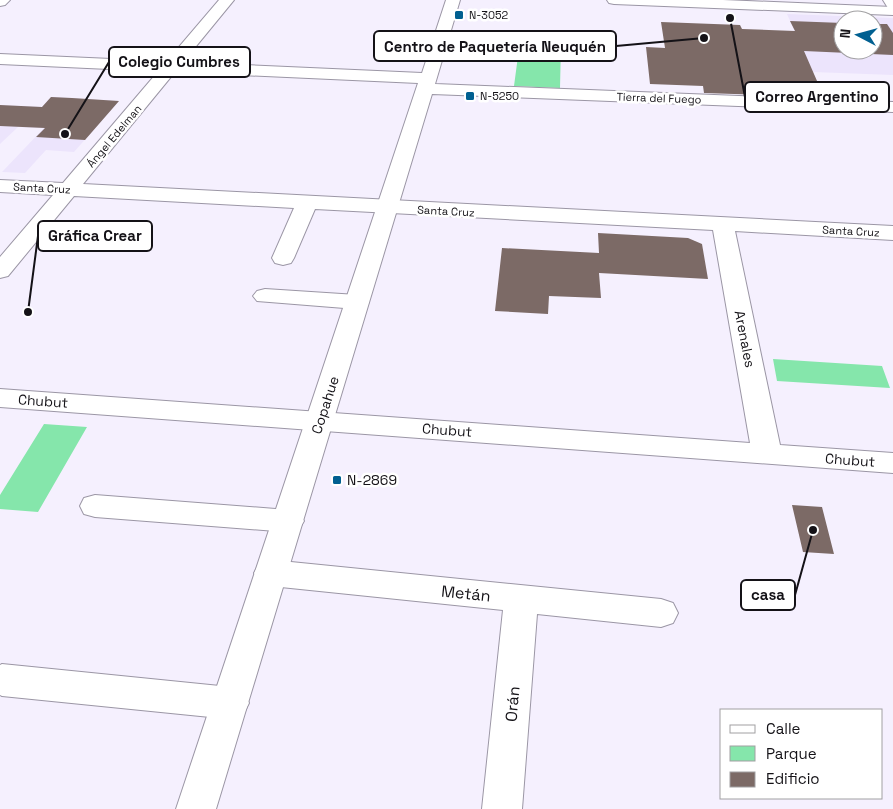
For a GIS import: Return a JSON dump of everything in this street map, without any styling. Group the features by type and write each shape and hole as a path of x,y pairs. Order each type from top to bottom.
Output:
{"street":[{"name":"Ángel Edelman","path":"0,271 227,0"},
{"name":"Copahue","path":"196,809 453,0"},
{"path":"614,0 744,3 893,11"},
{"path":"890,0 893,5"},
{"name":"Tierra del Fuego","path":"0,59 172,66 427,83 893,107"},
{"name":"Santa Cruz","path":"0,186 387,208 893,233"},
{"path":"283,258 307,203"},
{"name":"Arenales","path":"723,224 767,454"},
{"path":"265,296 357,302"},
{"name":"Chubut","path":"0,398 893,463"},
{"path":"94,506 288,521"},
{"name":"Metán","path":"271,573 661,613"},
{"name":"Orán","path":"502,809 521,599"},
{"path":"2,680 230,703"}],"shaded area":[{"path":"787,14 833,16 833,60 883,60 883,18 893,18 893,75 813,72"},
{"path":"51,97 119,101 74,152 46,150 25,173 2,172 44,128 18,127 0,144 0,105 42,107"}],"green space":[{"path":"520,41 561,43 560,88 514,86"},
{"path":"773,359 882,366 890,388 777,381"},
{"path":"44,424 87,427 38,512 0,509 0,495"}],"building":[{"path":"790,21 833,23 833,52 804,51 824,97 704,93 703,86 650,84 646,47 665,48 661,22 740,25 742,29 795,31"},
{"path":"883,24 887,24 893,33 893,55 883,55"},
{"path":"51,97 119,101 85,140 36,137 45,128 0,126 0,105 42,107"},
{"path":"598,233 688,238 702,244 708,279 599,273 601,298 549,296 548,314 495,311 502,248 599,253"},
{"path":"792,505 822,507 834,554 803,552"}],"place":[{"name":"N-3052","path":"459,15"},
{"name":"Correo Argentino","path":"730,18"},
{"name":"Centro de Paquetería Neuquén","path":"704,38"},
{"name":"N-5250","path":"470,96"},
{"name":"Colegio Cumbres","path":"65,134"},
{"name":"Gráfica Crear","path":"28,312"},
{"name":"N-2869","path":"337,480"},
{"name":"casa","path":"813,530"}]}
